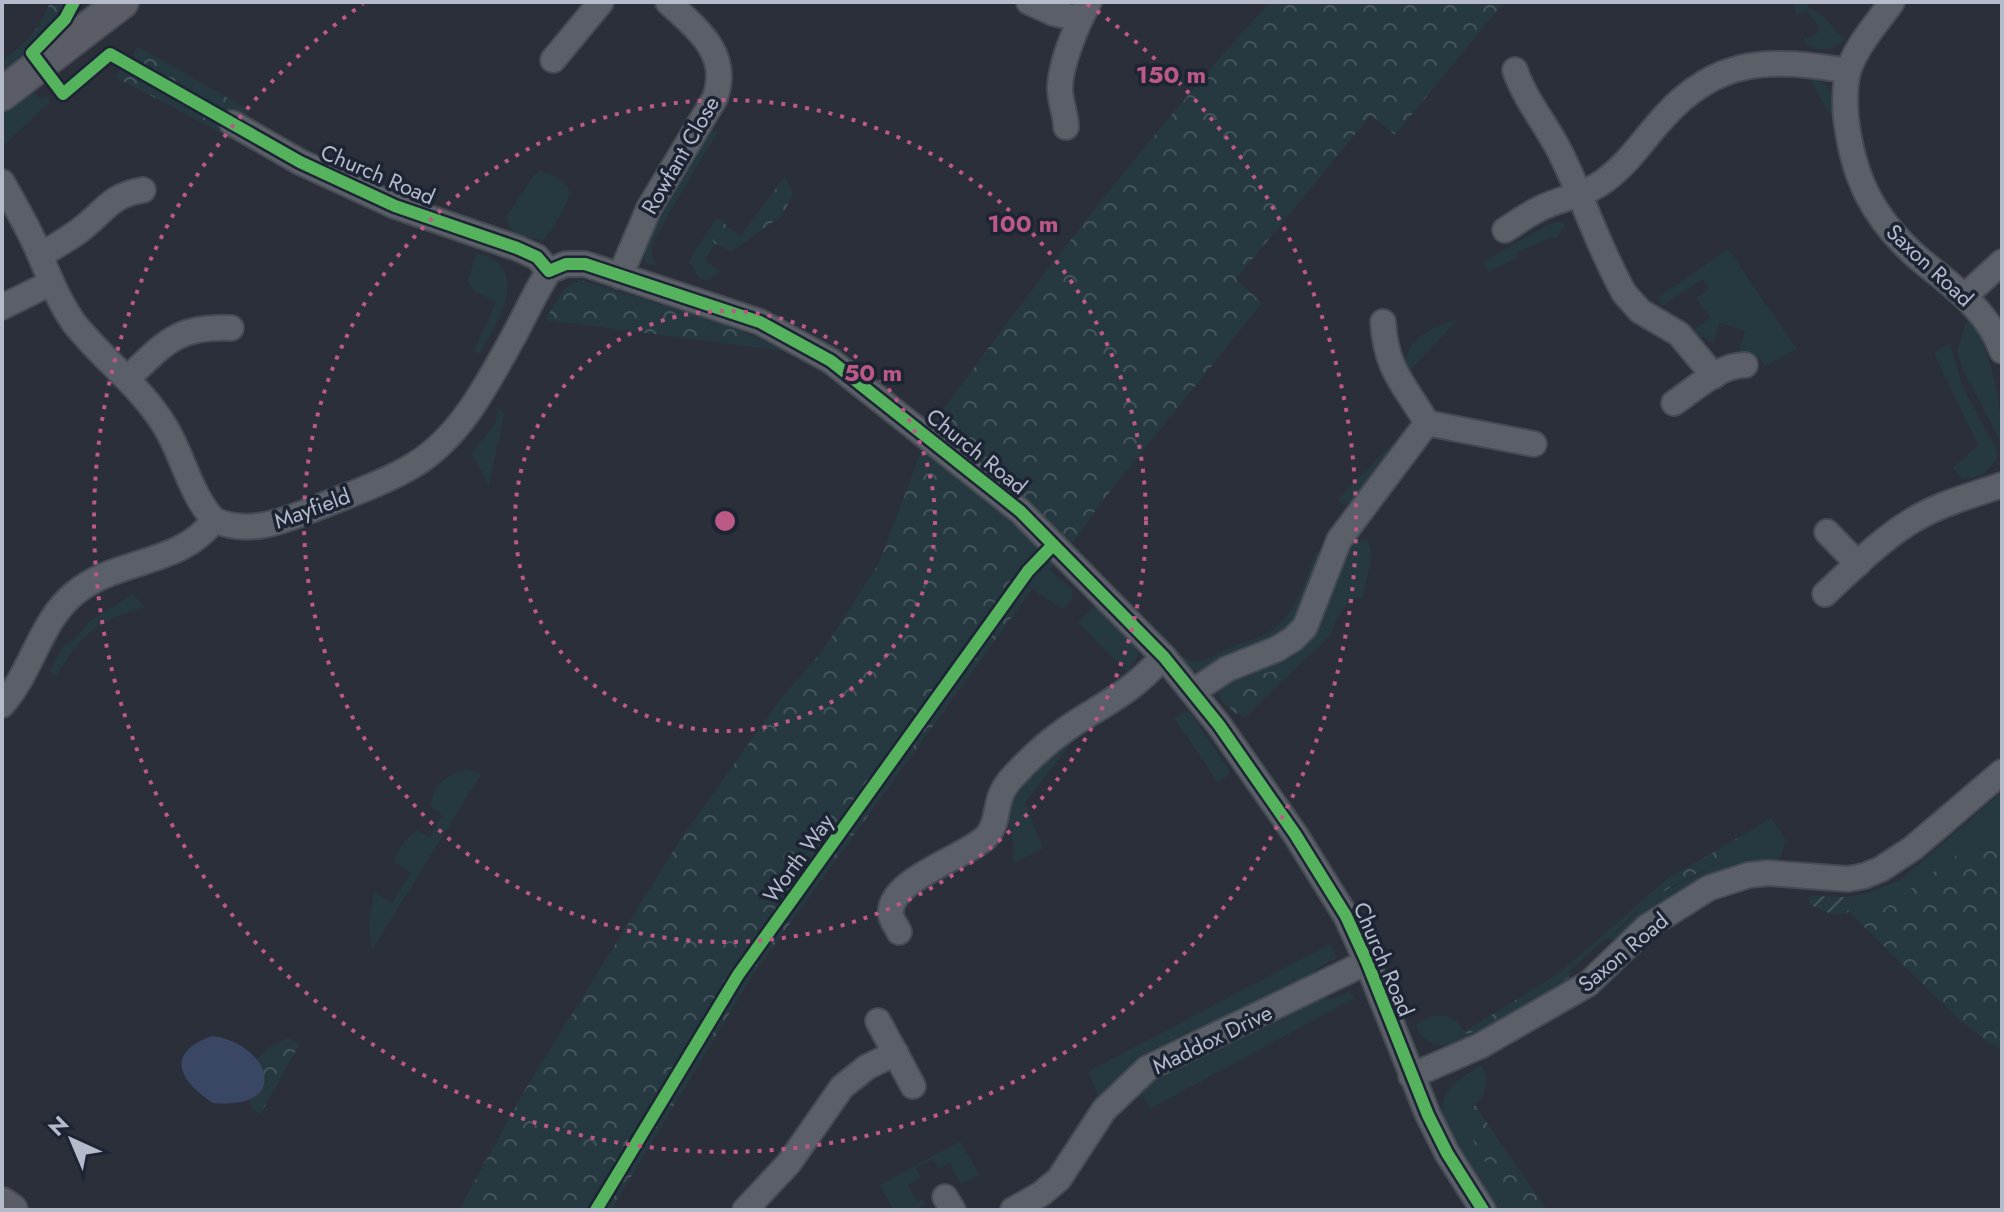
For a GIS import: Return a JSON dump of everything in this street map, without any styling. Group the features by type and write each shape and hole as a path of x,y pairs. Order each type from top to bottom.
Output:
{"street":[{"path":"2,94 122,2"},
{"path":"553,60 601,2"},
{"name":"Rowfant Close","path":"620,276 649,208 715,98 719,86 720,73 714,52 697,29 668,2"},
{"path":"1029,2 1053,13 1084,11 1060,87 1066,127"},
{"name":"Saxon Road","path":"1892,2 1860,47 1848,71 1845,107 1856,173 1877,213 1893,234 1965,296 1997,337 2002,351"},
{"path":"1505,230 1545,206 1578,196 1607,179 1675,105 1710,79 1749,66 1775,62 1848,71"},
{"path":"1515,70 1525,94 1541,116 1559,151 1612,270 1632,304 1679,334 1714,376"},
{"name":"Church Road","path":"232,123 300,162 395,206 537,257 549,271 566,264 585,264 719,307 792,337 831,361 1020,511 1194,691 1321,875 1346,916 1367,962 1411,1076 1447,1153 1483,1210"},
{"path":"2,182 41,255 51,283 75,324 128,378 166,428 201,506 214,520 203,534 183,548 106,575 72,595 61,607 23,678 2,705"},
{"path":"41,255 83,228 110,201 120,195 143,190"},
{"path":"1965,296 2002,262"},
{"name":"Mayfield","path":"214,520 228,526 263,526 378,484 416,464 465,418 549,271"},
{"path":"2,307 51,283"},
{"path":"1383,322 1390,364 1427,423 1534,444"},
{"path":"128,378 180,333 231,328"},
{"path":"1674,403 1733,365 1745,365"},
{"path":"1194,691 1227,669 1277,649 1305,627 1339,540 1427,423"},
{"path":"1825,594 1913,520 1938,507 2002,485"},
{"path":"1827,532 1858,564"},
{"path":"899,932 891,917 891,907 898,896 922,875 988,835 994,823 998,796 1018,772 1064,730 1134,685 1164,657"},
{"name":"Saxon Road","path":"1411,1076 1480,1046 1588,984 1647,927 1709,888 1749,875 1768,873 1839,879 1864,876 1881,869 1913,848 2002,772"},
{"name":"Maddox Drive","path":"1013,1210 1051,1187 1104,1110 1148,1068 1367,962"},
{"path":"878,1021 913,1086"},
{"path":"751,1205 789,1163 842,1087 867,1067 896,1053"},
{"path":"2,1204 11,1210"}],"green space":[{"path":"50,2 67,2 42,41 2,73 2,61 31,35"},
{"path":"1270,2 1504,2 1395,135 1371,115 1236,279 1262,303 1100,504 1073,543 1032,589 752,976 611,1210 459,1210 523,1093 680,840 779,701 823,650 879,563 935,421 1096,207 1181,103"},
{"path":"1793,2 1805,2 1845,40 1826,50 1806,44 1803,36 1808,39 1818,32 1819,26 1808,12 1796,14"},
{"path":"138,47 249,110 224,134 115,77 122,68 130,70"},
{"path":"1811,76 1829,90 1837,126 1812,83"},
{"path":"31,90 40,99 47,95 50,102 2,147 2,115"},
{"path":"718,131 654,239 651,253 656,266 645,263 649,234 667,197 706,132"},
{"path":"541,171 563,181 569,190 567,203 543,240 514,231 507,216 533,176"},
{"path":"785,176 793,194 782,216 731,251 715,244 712,239 703,239 717,218 741,236"},
{"path":"1566,224 1556,239 1552,237 1518,252 1519,257 1489,271 1483,262 1547,225"},
{"path":"703,239 712,239 715,244 705,260 720,271 707,281 699,278 689,261"},
{"path":"1728,249 1797,349 1765,366 1759,358 1743,356 1739,351 1745,331 1720,323 1713,343 1691,331 1710,318 1696,298 1709,289 1703,279 1662,306 1657,298"},
{"path":"476,253 498,263 507,279 501,313 480,354 474,351 496,302 475,292 468,281"},
{"path":"580,280 730,326 785,351 545,320 564,289"},
{"path":"1969,315 1984,346 1994,378 2002,444 1962,368 1957,350"},
{"path":"1459,318 1406,375 1406,360 1415,341 1434,328"},
{"path":"1950,343 1962,385 1997,451 1997,459 1982,476 1962,479 1953,468 1978,445 1934,353"},
{"path":"497,408 503,412 503,419 489,486 472,453 496,423"},
{"path":"1396,440 1401,444 1351,503 1343,504 1338,499"},
{"path":"1351,538 1367,540 1370,545 1371,559 1363,597 1347,604 1330,636 1296,668 1283,671 1226,701 1233,712 1219,696 1221,683 1298,650 1310,640 1326,607"},
{"path":"1316,551 1321,556 1305,602 1285,631 1214,667 1195,671 1181,659 1184,656 1191,662 1197,662 1207,659 1260,637 1282,622 1297,600"},
{"path":"1048,569 1072,589 1073,599 1063,609 1032,589"},
{"path":"131,593 145,607 102,624 83,639 56,676 50,671 64,645 98,615"},
{"path":"1099,606 1135,642 1139,654 1128,673 1078,622 1093,607"},
{"path":"1296,668 1245,717 1233,712 1226,701 1229,691 1244,679"},
{"path":"1185,711 1191,714 1230,771 1218,783 1174,718"},
{"path":"1077,736 1025,802 1043,848 1012,864 1009,803 1034,769"},
{"path":"466,769 481,774 372,950 369,925 374,892 392,903 411,873 393,861 404,842 417,830 430,837 442,816 430,805 435,791 447,777"},
{"path":"2002,792 2002,821 1862,925 1849,912 1846,897 1867,893 1900,880"},
{"path":"1771,818 1786,840 1781,857 1744,863 1705,878 1645,915 1618,939 1611,939 1650,899 1731,857 1741,848 1748,832"},
{"path":"2002,821 2002,1049 1964,1024 1862,925"},
{"path":"1748,832 1741,848 1731,857 1681,881 1636,912 1611,939 1604,940 1569,971 1570,977 1479,1029 1468,1034 1464,1032 1561,972 1667,879"},
{"path":"1809,896 1846,897 1849,912 1824,912 1810,904"},
{"path":"1330,944 1337,958 1316,969 1313,978 1197,1031 1138,1062 1106,1092 1075,1139 1070,1136 1097,1095 1089,1071"},
{"path":"1570,977 1570,981 1507,1019 1455,1043 1438,1045 1430,1042 1416,1025 1439,1015 1449,1017 1468,1034"},
{"path":"1349,992 1356,997 1150,1109 1143,1095 1125,1105 1175,1065 1252,1029 1280,1020 1322,996 1331,999"},
{"path":"287,1038 300,1043 260,1115 249,1100 267,1081 257,1059 271,1046"},
{"path":"1482,1065 1486,1077 1485,1089 1471,1108 1469,1133 1512,1210 1496,1210 1442,1122 1443,1102 1447,1094 1465,1075"},
{"path":"1475,1105 1547,1210 1512,1210 1469,1133 1467,1113"},
{"path":"960,1141 979,1175 961,1184 950,1163 939,1169 933,1159 916,1168 921,1178 908,1185 917,1202 923,1199 926,1204 914,1210 893,1210 880,1185"}],"water":[{"path":"212,1036 232,1041 248,1050 259,1062 264,1075 263,1087 255,1096 239,1102 213,1103 185,1077 182,1059 187,1051"}],"cycle path":[{"path":"74,2 65,19 32,53 63,94 110,54 300,162 395,206 517,248 537,257 549,271 566,264 585,264 760,322 831,361 1020,511 1164,657 1219,725 1295,834 1346,916 1428,1115 1447,1153 1483,1210"},
{"name":"Worth Way","path":"596,1210 738,975 1028,571 1053,545"}]}
